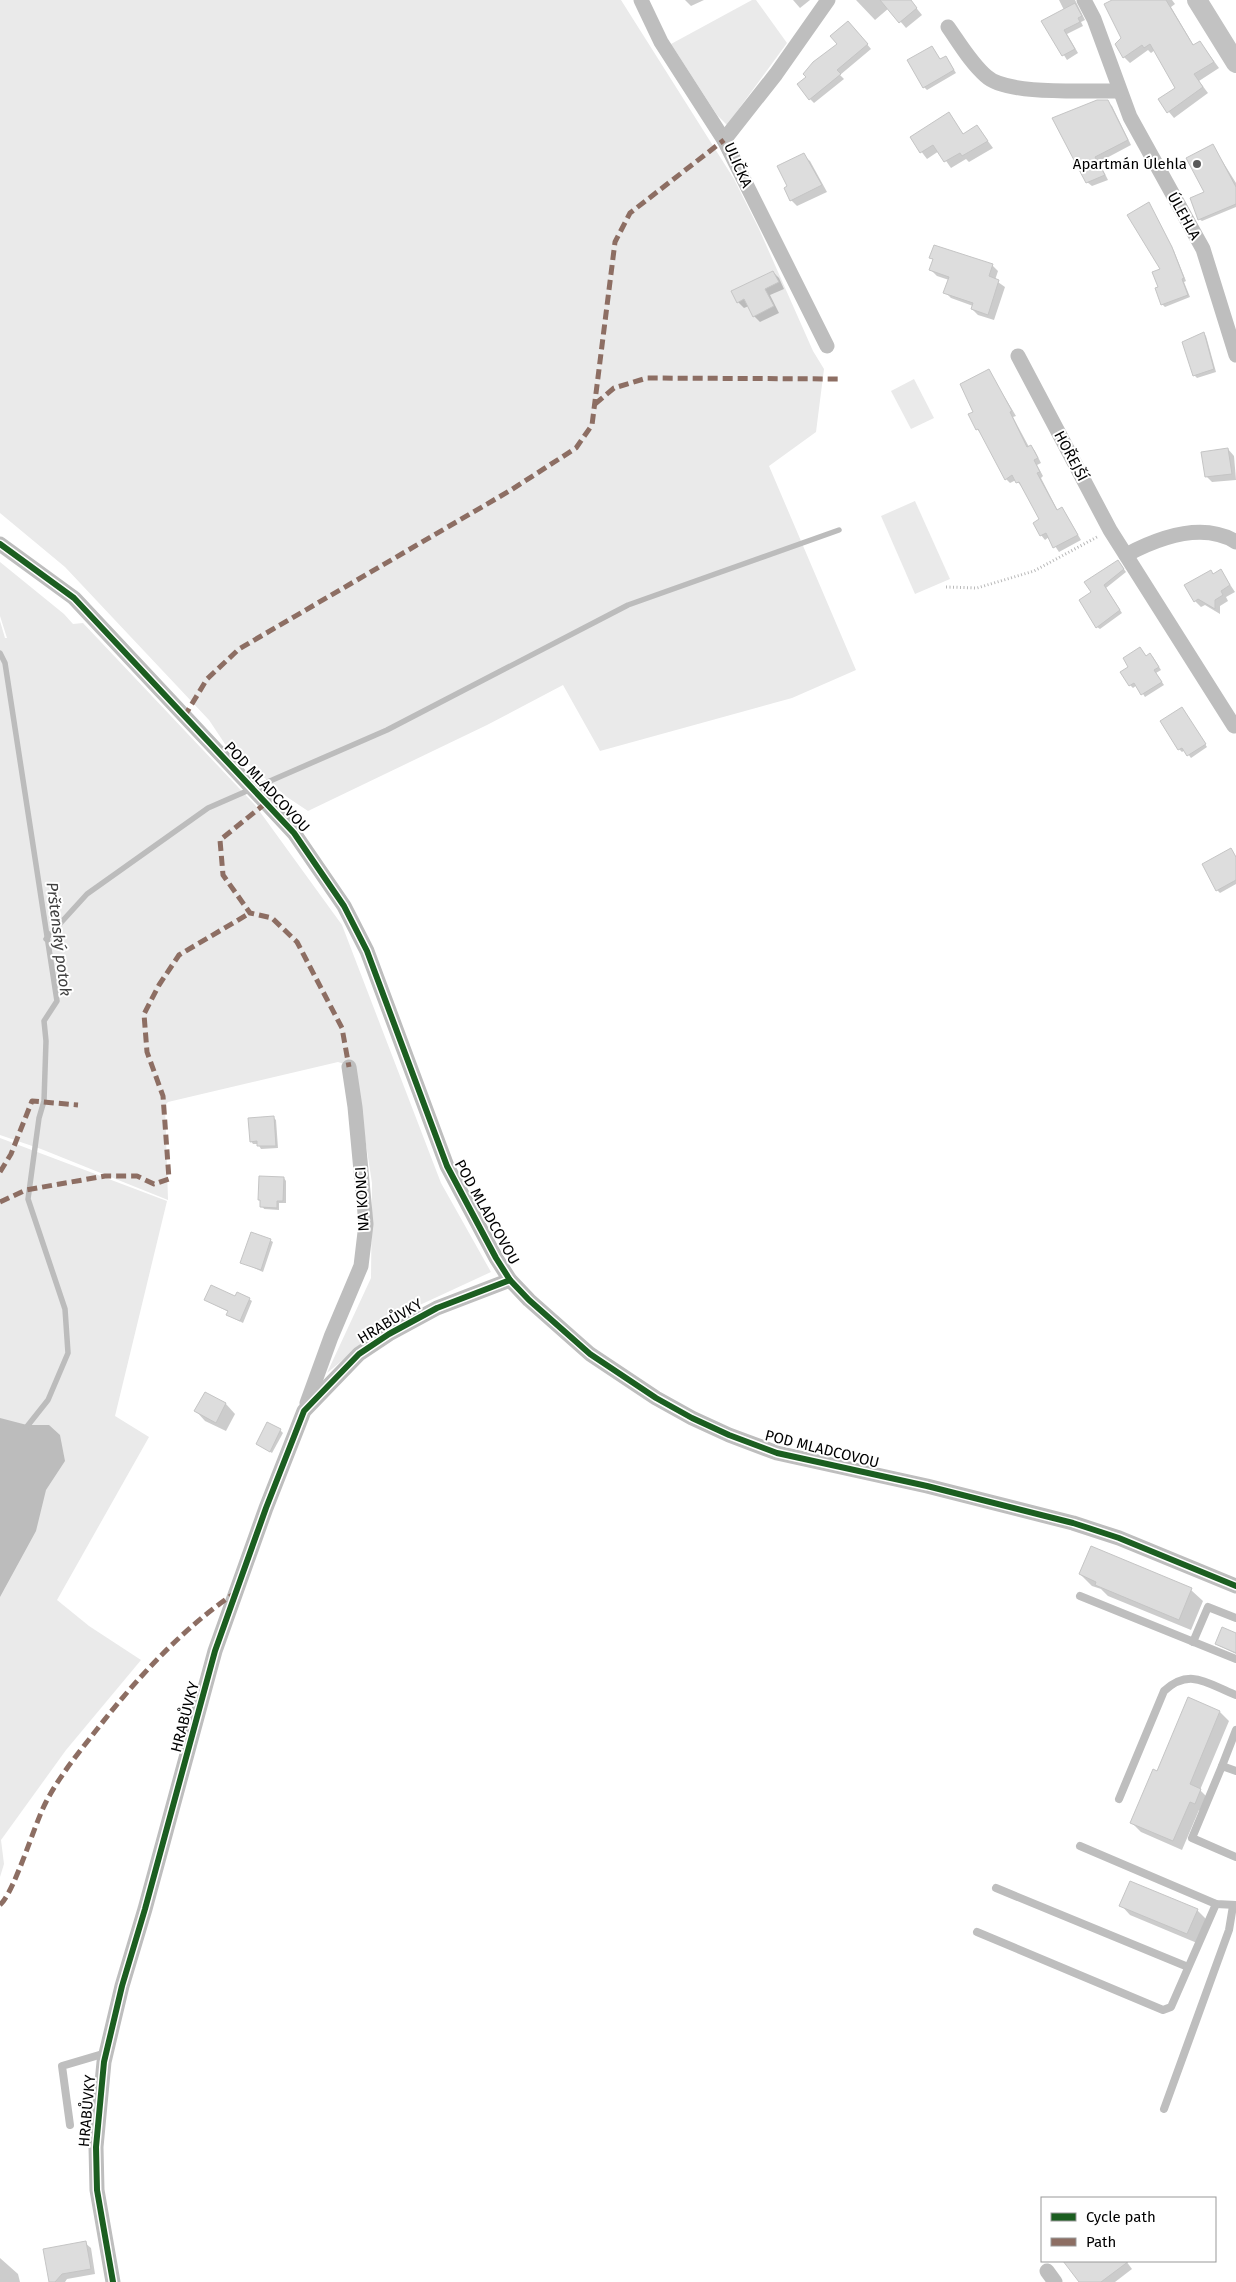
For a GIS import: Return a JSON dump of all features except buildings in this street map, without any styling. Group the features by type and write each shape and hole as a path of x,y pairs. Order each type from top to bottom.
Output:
{"street":[{"path":"641,0 661,42 724,140"},
{"name":"ULIČKA","path":"827,346 724,140 776,74 828,0"},
{"name":"ÚLEHLA","path":"1084,0 1094,20 1130,117 1202,249 1236,355"},
{"path":"1197,0 1236,63"},
{"path":"948,27 987,77 996,83 1021,89 1119,90"},
{"name":"HOŘEJŠÍ","path":"1018,356 1102,514 1234,726"},
{"path":"1126,555 1141,547 1187,533 1224,535 1236,542"},
{"name":"POD MLADCOVOU","path":"0,544 74,598 294,832 344,906 367,951 447,1166 496,1258 510,1280 548,1318 590,1354 656,1398 729,1435 777,1453 928,1486 1073,1523 1119,1538 1236,1586"},
{"name":"NA KONCI","path":"304,1411 331,1337 361,1266 366,1224 355,1106 349,1067"},
{"name":"HRABŮVKY","path":"113,2282 97,2190 96,2147 106,2054 122,1986 148,1900 215,1651 266,1508 304,1411 359,1354 389,1334 437,1308 510,1280"}],"lane":[{"path":"1080,1596 1236,1659"},
{"path":"1193,1642 1208,1607 1236,1618"},
{"path":"1119,1799 1164,1691 1175,1681 1194,1678 1236,1695"},
{"path":"1236,1730 1192,1838 1236,1857"},
{"path":"1222,1766 1236,1772"},
{"path":"1080,1846 1216,1904 1235,1905 1229,1930 1164,2109"},
{"path":"996,1888 1188,1967"},
{"path":"977,1932 1163,2010 1171,2007 1216,1904"},
{"path":"70,2126 62,2066 106,2054"}],"path":[{"path":"946,587 977,588 1034,571 1101,535"}],"shaded area":[{"path":"0,0 621,0 734,179 759,229 813,351 824,369 816,432 769,466 856,670 792,698 600,751 563,685 487,725 308,811 287,797 225,744 209,720 65,567 0,513"},
{"path":"752,0 756,0 787,43 727,125 717,115 671,44"},
{"path":"914,379 934,418 911,429 891,391"},
{"path":"915,501 950,579 915,594 881,516"},
{"path":"0,562 64,614 73,624 83,623 255,805 342,925 441,1183 491,1272 396,1316 327,1373 371,1278 372,1183 354,1067 338,1062 168,1102 165,1105 168,1200 41,1149 0,1135 0,621 5,638 7,638 0,616"},
{"path":"0,1138 167,1201 115,1416 149,1437 57,1600 89,1626 141,1660 66,1750 1,1840 4,1864 0,1877"},
{"path":"0,1418 27,1425 49,1425 60,1435 65,1461 46,1490 36,1531 0,1597"}],"waterway":[{"path":"46,939 87,894 208,808 387,730 628,605 839,530"},
{"name":"Prštenský potok","path":"0,653 5,663 57,1001 44,1021 46,1041 44,1101 39,1118 28,1199 65,1309 68,1353 48,1400 25,1429"}],"marked path":[{"path":"184,717 207,679 239,649 511,490 576,448 592,425 615,242 630,213 724,140"},
{"path":"595,404 614,388 647,378 841,379"},
{"path":"266,803 220,840 223,875 250,913 272,918 297,942 342,1028 349,1067"},
{"path":"0,1202 26,1190 105,1176 137,1176 154,1184 169,1179 163,1096 147,1052 144,1014 159,985 179,955 250,913"},
{"path":"0,1172 11,1154 32,1101 78,1105"},
{"path":"0,1905 12,1886 46,1802 77,1754 145,1672 197,1622 235,1593"}],"cycle path":[{"path":"0,544 74,598 294,833 344,906 367,951 447,1166 496,1258 510,1280 529,1300 590,1354 656,1398 692,1418 729,1435 777,1453 927,1486 1073,1523 1119,1538 1236,1586"},
{"path":"113,2282 97,2190 96,2147 104,2062 122,1986 145,1909 215,1651 266,1508 304,1411 359,1354 389,1334 437,1308 510,1280"}],"place":[{"name":"Apartmán Úlehla","path":"1197,164"}]}
